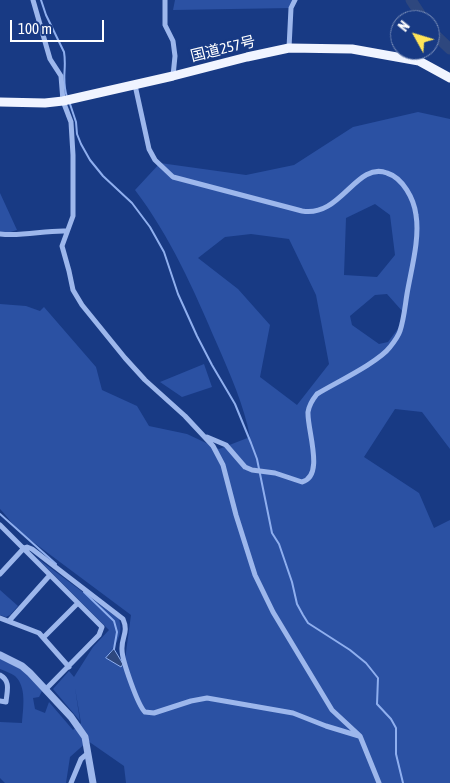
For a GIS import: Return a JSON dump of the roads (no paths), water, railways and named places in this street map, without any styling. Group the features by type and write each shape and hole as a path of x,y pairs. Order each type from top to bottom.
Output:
{"highway":[{"name":"国道257号","path":"0,102 45,103 63,101 289,48 352,49 419,61 450,78"}],"street":[{"path":"33,0 50,59 61,76 63,101 71,122 73,216 62,246 70,271 73,290 82,305 135,370 186,416 213,446 223,465 246,549 255,574 273,612 332,710 360,736 378,783"},
{"path":"165,0 165,25 173,42 175,56 173,76"},
{"path":"289,48 291,8 294,0"},
{"path":"135,85 149,149 155,160 176,179 312,212 329,207 368,174 384,172 393,176 401,183 415,209 417,224 413,258 400,329 395,342 387,351 317,394 313,399 308,411 314,470 308,480 302,482 275,473 255,471 245,467 226,445 215,439 205,437"},
{"path":"0,234 13,236 67,231"},
{"path":"0,525 101,625 102,630 99,636 45,690"},
{"path":"0,574 27,547 123,619 126,626 122,646 123,655 138,704 145,712 154,713 191,700 207,698 293,713 326,726 360,736"},
{"path":"9,621 50,575"},
{"path":"44,637 78,603"},
{"path":"0,618 39,633 69,667"},
{"path":"0,655 22,666 71,717 85,737 93,783"},
{"path":"0,675 8,682 6,702 0,701"},
{"path":"71,783 82,759 87,754"}],"waterway":[{"path":"41,0 64,52 64,85 67,97"},
{"path":"411,0 418,10"},
{"path":"440,40 450,49"},
{"path":"70,104 76,122 77,134 90,160 103,176 132,203 150,227 164,252 178,294 197,336 235,404 257,459 272,533 279,544 292,582 297,604 308,623 350,650 366,663 378,678 377,704 391,719 396,728 396,754 403,783"},
{"path":"0,514 56,564"},
{"path":"84,592 114,621 117,632 114,649"}]}
